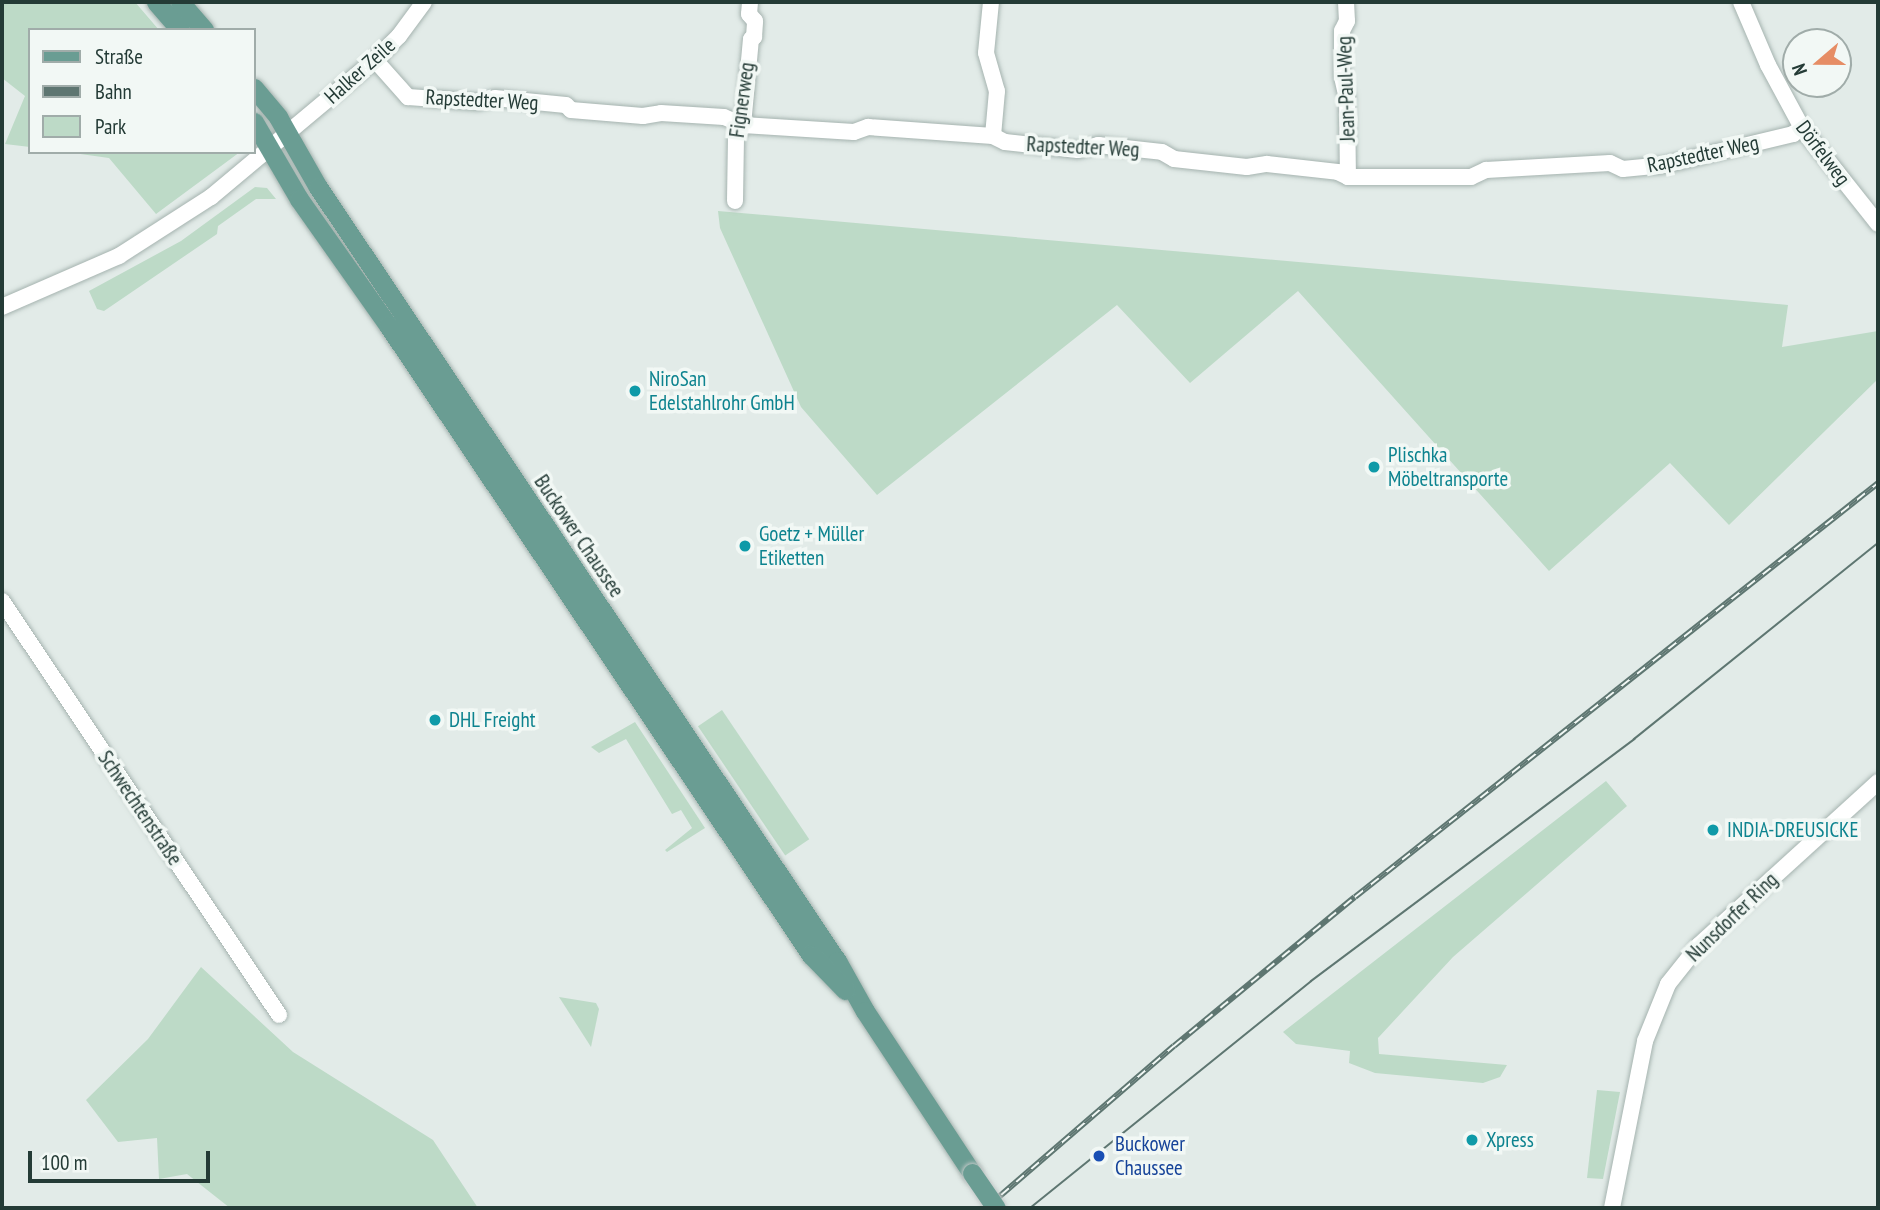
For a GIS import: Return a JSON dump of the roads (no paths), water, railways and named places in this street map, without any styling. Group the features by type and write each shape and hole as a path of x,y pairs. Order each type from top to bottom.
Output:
{"main road":[{"path":"156,2 178,28"},
{"path":"180,2 202,28"},
{"name":"Buckower Chaussee","path":"256,91 289,134 318,187 837,961 864,1011 996,1208"},
{"name":"Buckower Chaussee","path":"256,126 268,151 811,955 864,1011"}],"street":[{"name":"Halker Zeile","path":"2,307 101,265 160,232 268,151 375,60 399,36 424,2"},
{"name":"Fignerweg","path":"735,201 737,138 743,125 755,21 749,15 750,2"},
{"path":"991,2 986,53 998,91 993,136"},
{"name":"Jean-Paul-Weg","path":"1346,2 1347,21 1342,31 1342,76 1347,98 1348,177"},
{"name":"Dörfelweg","path":"1741,2 1768,65 1802,128 1878,224"},
{"name":"Rapstedter Weg","path":"375,60 408,97 478,102 495,98 643,116 661,113 724,117 743,125 854,132 868,127 993,136 1004,142 1078,150 1098,145 1163,152 1174,159 1247,167 1267,164 1338,173 1348,177 1471,177 1486,170 1610,163 1623,169 1664,165 1793,134 1802,128"},
{"name":"Schwechtenstraße","path":"2,601 279,1015"},
{"name":"Nunsdorfer Ring","path":"1612,1208 1646,1041 1668,984 1699,945 1878,782"}],"tram line":[{"path":"1030,1208 1311,981 1634,739 1878,543"}],"railway":[{"path":"986,1208 1174,1046 1355,897 1878,483"}],"place":[{"name":"NiroSan Edelstahlrohr GmbH","path":"635,391"},
{"name":"Plischka Möbeltransporte","path":"1374,467"},
{"name":"Goetz + Müller Etiketten","path":"745,546"},
{"name":"DHL Freight","path":"435,720"},
{"name":"INDIA-DREUSICKE","path":"1713,830"},
{"name":"Xpress","path":"1472,1140"},
{"name":"Buckower Chaussee","path":"1099,1156"}]}
